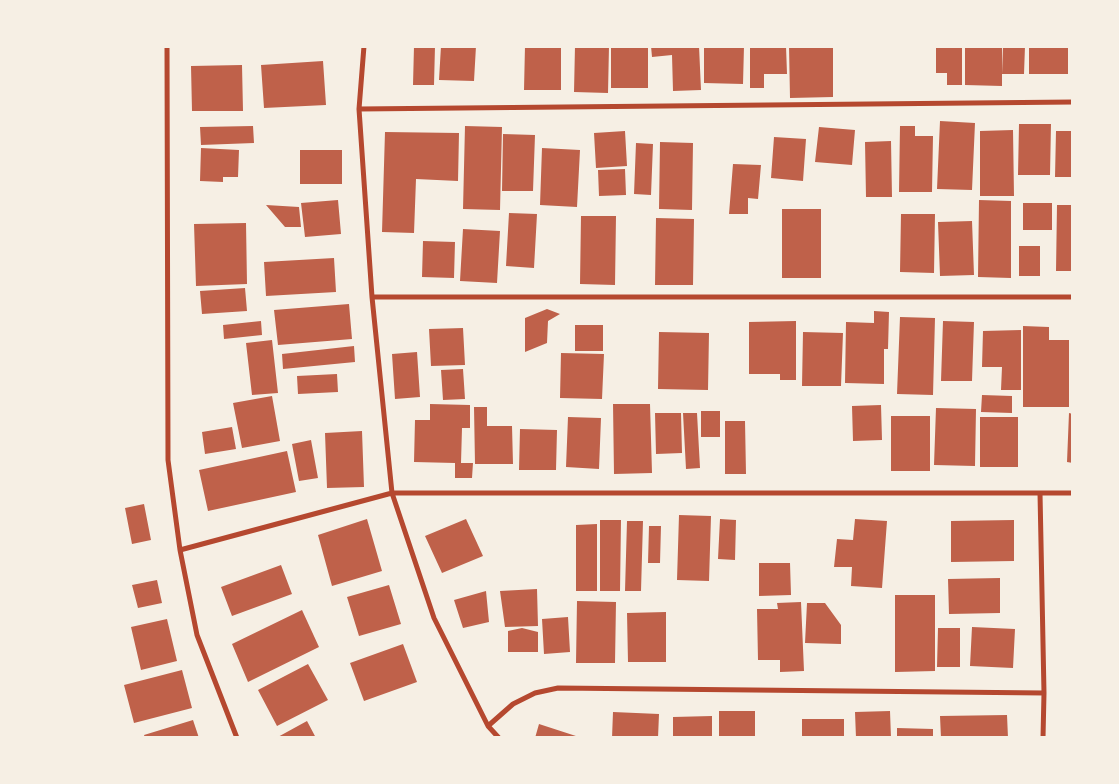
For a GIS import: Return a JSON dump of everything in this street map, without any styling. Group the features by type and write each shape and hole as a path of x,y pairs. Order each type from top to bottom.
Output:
{"street":[{"path":"168,46 168,460 180,550 197,635 237,738"},
{"path":"364,46 359,109 372,296 392,494 434,618 488,726 499,738"},
{"path":"359,109 1073,102"},
{"path":"372,296 1073,297"},
{"path":"180,550 392,494 1073,492"},
{"path":"1040,493 1044,693 1043,738"},
{"path":"488,726 513,704 535,693 558,688 1044,693"}],"building":[{"path":"414,46 435,46 434,85 413,85"},
{"path":"441,46 476,46 474,81 439,80"},
{"path":"525,46 561,46 561,90 524,90"},
{"path":"575,46 609,46 608,93 574,92"},
{"path":"611,46 648,46 648,88 611,88"},
{"path":"651,46 699,46 701,90 673,91 672,55 652,57"},
{"path":"704,46 744,46 743,84 704,83"},
{"path":"750,46 786,46 787,74 764,74 764,88 750,88"},
{"path":"789,46 833,46 833,97 790,98"},
{"path":"936,46 962,46 962,85 947,85 947,73 936,73"},
{"path":"965,46 1002,46 1002,86 965,85"},
{"path":"1003,46 1025,46 1024,74 1002,74"},
{"path":"1029,46 1068,46 1068,74 1029,74"},
{"path":"323,61 326,105 264,108 261,65"},
{"path":"242,65 243,111 192,111 191,66"},
{"path":"940,121 975,123 972,190 937,189"},
{"path":"1019,124 1051,124 1050,175 1018,175"},
{"path":"253,126 254,143 201,145 200,127"},
{"path":"465,126 502,127 500,210 463,209"},
{"path":"900,126 915,126 915,136 933,136 932,192 899,192"},
{"path":"819,127 855,130 852,165 815,162"},
{"path":"1013,130 1014,196 980,196 980,131"},
{"path":"625,131 627,166 596,168 594,133"},
{"path":"1056,131 1073,131 1073,177 1055,177"},
{"path":"385,132 459,133 458,181 416,179 414,233 382,232"},
{"path":"503,134 535,135 533,191 502,191"},
{"path":"774,137 806,139 803,181 771,178"},
{"path":"891,141 892,197 866,197 865,142"},
{"path":"660,142 693,143 692,210 659,209"},
{"path":"636,143 653,144 651,195 634,194"},
{"path":"201,148 239,150 238,177 223,177 223,182 200,181"},
{"path":"542,148 580,150 577,207 540,205"},
{"path":"300,150 342,150 342,184 300,184"},
{"path":"733,164 761,165 758,199 748,198 748,214 729,214"},
{"path":"625,169 626,195 599,196 598,170"},
{"path":"338,200 341,234 305,237 301,203"},
{"path":"979,200 1011,201 1011,278 978,277"},
{"path":"1023,203 1052,203 1052,230 1023,230"},
{"path":"266,205 299,207 301,227 285,227"},
{"path":"1057,205 1073,205 1073,271 1056,271"},
{"path":"782,209 821,209 821,278 782,278"},
{"path":"509,213 537,214 534,268 506,266"},
{"path":"901,214 935,214 934,273 900,272"},
{"path":"581,216 616,216 615,285 580,284"},
{"path":"656,218 694,219 693,285 655,285"},
{"path":"972,221 974,275 940,276 938,222"},
{"path":"246,223 247,284 196,286 194,224"},
{"path":"463,229 500,231 497,283 460,281"},
{"path":"423,241 455,242 454,278 422,277"},
{"path":"1019,246 1040,246 1040,276 1019,276"},
{"path":"334,258 336,292 266,296 264,262"},
{"path":"245,288 247,311 202,314 200,291"},
{"path":"349,304 352,339 278,345 274,310"},
{"path":"547,309 560,314 548,321 547,343 525,352 525,318"},
{"path":"874,311 889,312 888,349 884,349 884,384 845,383 846,322 874,323"},
{"path":"900,317 935,318 933,395 897,394"},
{"path":"261,321 262,335 224,339 223,325"},
{"path":"796,321 796,380 780,380 780,374 749,374 749,322"},
{"path":"943,321 974,322 972,381 941,381"},
{"path":"575,325 603,325 603,351 575,351"},
{"path":"1023,326 1049,327 1049,340 1069,340 1069,407 1023,407"},
{"path":"463,328 465,365 431,366 429,329"},
{"path":"1021,330 1021,390 1001,390 1002,367 982,367 983,331"},
{"path":"659,332 709,333 708,390 658,389"},
{"path":"803,332 843,333 841,386 802,386"},
{"path":"272,340 278,393 252,395 246,343"},
{"path":"354,346 355,362 283,369 282,354"},
{"path":"417,352 420,397 395,399 392,354"},
{"path":"561,353 604,354 602,399 560,398"},
{"path":"463,369 465,399 443,400 441,370"},
{"path":"337,374 338,392 298,394 297,376"},
{"path":"982,395 1012,396 1012,413 981,412"},
{"path":"272,396 280,441 242,448 233,403"},
{"path":"430,404 470,405 470,428 462,428 461,463 473,463 472,478 455,478 455,463 414,462 415,420 430,420"},
{"path":"613,404 650,404 652,473 614,474"},
{"path":"881,405 882,440 853,441 852,406"},
{"path":"474,407 487,407 487,426 512,426 513,464 475,464"},
{"path":"936,408 976,409 975,466 934,465"},
{"path":"701,411 720,411 720,437 701,437"},
{"path":"655,413 681,413 682,453 656,454"},
{"path":"683,413 697,413 700,468 686,469"},
{"path":"1069,413 1073,414 1073,463 1067,462"},
{"path":"891,416 930,416 930,471 891,471"},
{"path":"568,417 601,418 599,469 566,467"},
{"path":"980,417 1018,417 1018,467 980,467"},
{"path":"725,421 745,421 746,474 725,474"},
{"path":"232,427 236,449 205,454 202,432"},
{"path":"520,429 557,430 556,470 519,470"},
{"path":"362,431 364,487 327,488 325,433"},
{"path":"311,440 318,478 299,481 292,444"},
{"path":"287,451 296,492 208,511 199,470"},
{"path":"144,504 151,540 132,544 125,508"},
{"path":"679,515 711,516 709,581 677,580"},
{"path":"367,519 382,571 332,586 318,535"},
{"path":"466,519 483,556 442,573 425,536"},
{"path":"720,519 736,520 735,560 718,559"},
{"path":"855,519 887,521 882,588 851,586 852,567 834,567 837,539 853,540"},
{"path":"600,520 621,520 620,591 600,591"},
{"path":"1014,520 1014,561 951,562 951,521"},
{"path":"627,521 643,521 641,591 625,591"},
{"path":"597,524 597,591 576,591 576,525"},
{"path":"649,526 661,526 660,563 648,563"},
{"path":"759,563 790,563 791,595 759,596"},
{"path":"281,565 292,594 232,616 221,587"},
{"path":"1000,578 1000,613 949,614 948,579"},
{"path":"157,580 162,603 138,608 132,585"},
{"path":"389,585 401,624 359,636 347,597"},
{"path":"537,589 538,626 505,627 500,591"},
{"path":"486,591 489,622 463,628 454,600"},
{"path":"895,595 935,595 935,671 895,672"},
{"path":"577,601 616,602 615,663 576,663"},
{"path":"801,602 804,671 780,672 780,660 758,660 757,609 778,609 777,603"},
{"path":"807,603 825,603 841,625 841,644 805,643"},
{"path":"302,610 319,647 248,682 232,644"},
{"path":"666,612 666,662 628,662 627,613"},
{"path":"568,617 570,652 544,654 542,619"},
{"path":"167,619 177,661 141,670 131,627"},
{"path":"972,627 1015,629 1013,668 970,666"},
{"path":"522,628 538,632 538,652 508,652 508,631"},
{"path":"938,628 960,628 960,667 937,667"},
{"path":"403,644 417,682 364,701 350,663"},
{"path":"308,664 328,700 277,726 258,690"},
{"path":"182,670 192,708 134,723 124,685"},
{"path":"719,711 755,711 755,738 719,738"},
{"path":"890,711 891,738 856,738 855,712"},
{"path":"613,712 659,714 658,738 612,738"},
{"path":"1007,715 1008,738 941,738 940,716"},
{"path":"712,716 712,738 673,738 673,717"},
{"path":"802,719 844,719 844,738 802,738"},
{"path":"193,720 199,738 145,738 144,735"},
{"path":"307,721 316,738 276,738"},
{"path":"539,724 579,737 579,738 535,738"},
{"path":"897,728 933,729 933,738 897,738"}]}
